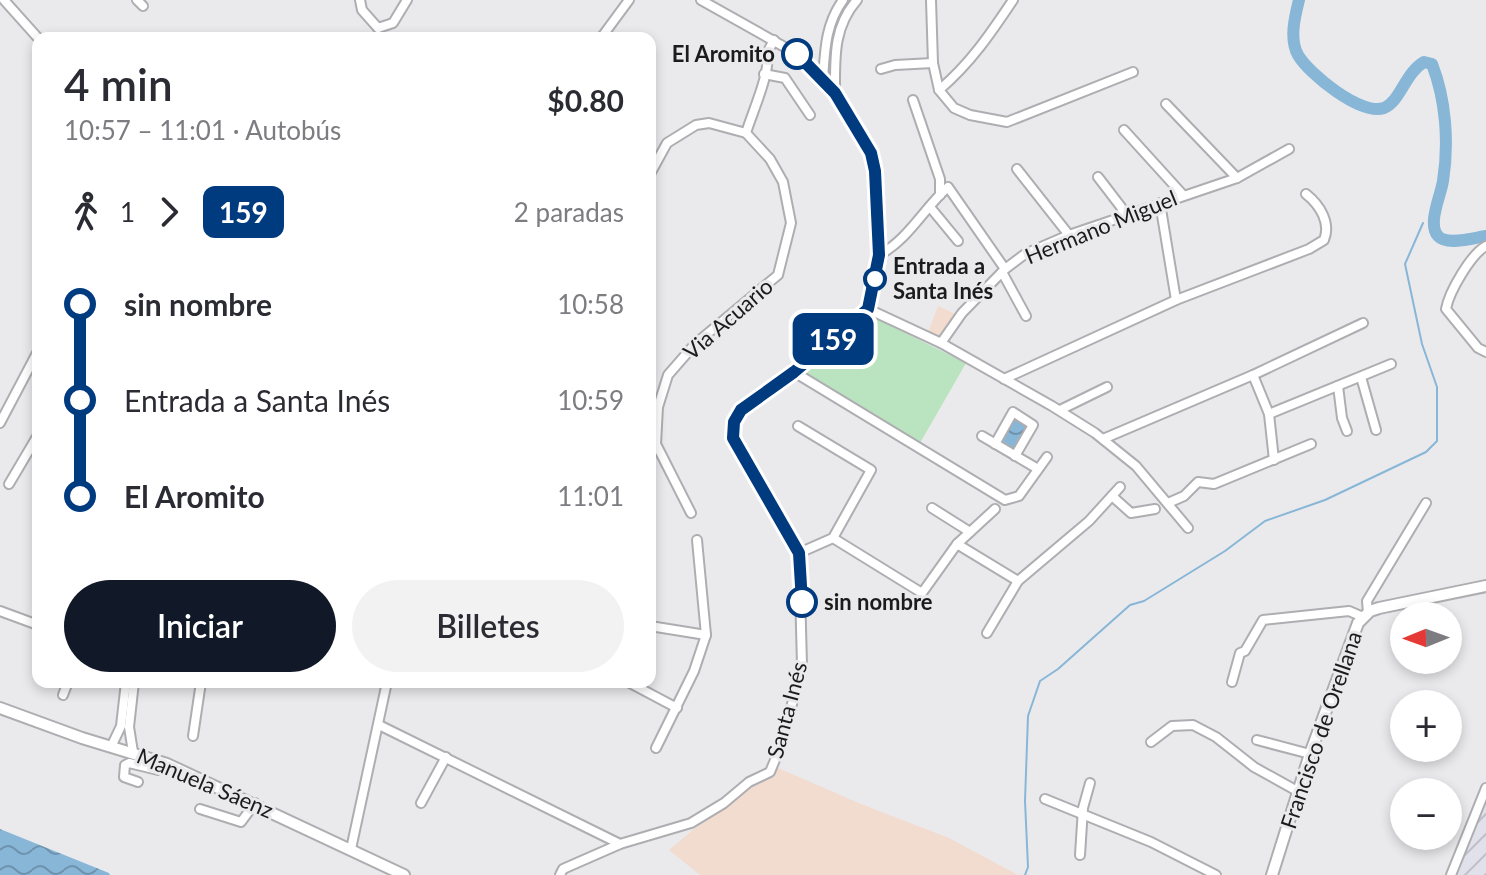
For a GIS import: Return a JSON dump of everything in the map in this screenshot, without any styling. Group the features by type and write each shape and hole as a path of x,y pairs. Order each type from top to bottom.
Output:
{"street":[{"path":"4,0 33,32"},
{"path":"360,0 362,10 378,28"},
{"path":"378,28 393,23 407,0"},
{"path":"603,32 629,0"},
{"path":"701,0 777,42 823,76 871,153 875,171 879,255 868,309 941,343 1060,410 1103,439 1136,466 1188,528"},
{"path":"823,76 830,23 843,0"},
{"path":"835,93 835,41 849,9 857,0"},
{"path":"931,0 933,63 939,90 954,108 986,119 1007,122 1133,72"},
{"path":"939,90 977,53 989,31 1013,0"},
{"path":"830,23 841,28"},
{"path":"377,32 378,28"},
{"path":"656,163 667,143 696,125 709,123 746,133 768,58 777,42"},
{"path":"808,63 825,53 835,53"},
{"path":"881,69 933,63"},
{"path":"823,76 835,73"},
{"path":"764,74 785,78 810,115"},
{"path":"913,100 940,179 940,195"},
{"path":"1166,104 1237,178"},
{"path":"1124,130 1183,195"},
{"name":"Via Acuario","path":"656,421 668,375 695,344 778,275 791,223 783,182 770,159 746,133"},
{"name":"Hermano Miguel","path":"941,343 962,313 1003,271 1025,254 1124,215 1237,178 1289,149"},
{"path":"1017,169 1069,235"},
{"path":"1098,177 1124,215"},
{"path":"879,255 899,240 950,188 1003,271 1026,316"},
{"path":"1004,379 1176,300 1309,249 1324,240 1327,234 1325,220 1306,194"},
{"path":"1160,203 1176,300"},
{"path":"930,207 958,241"},
{"path":"1486,246 1478,250 1458,278 1446,309 1478,348 1486,352"},
{"name":"Santa Inés","path":"560,875 563,869 620,844 691,823 724,803 749,782 770,772 782,743 802,665 799,553 733,438 734,422 741,410 794,372 868,309"},
{"path":"1103,439 1253,375 1363,323"},
{"path":"0,423 32,362"},
{"path":"1269,414 1391,364"},
{"path":"794,372 1005,500 1019,496 1047,457"},
{"path":"1253,375 1269,414 1274,460"},
{"path":"1361,377 1376,430"},
{"path":"1338,386 1347,431"},
{"path":"1060,410 1107,387"},
{"path":"995,444 1013,412 1033,425 1015,456"},
{"path":"798,426 871,470 833,538 799,553"},
{"path":"982,436 1038,469"},
{"path":"1168,503 1184,496 1198,482 1214,484 1311,444"},
{"path":"9,484 32,445"},
{"name":"Via Acuario","path":"656,449 691,513"},
{"path":"987,633 1018,581 1089,521 1120,487"},
{"path":"1112,496 1131,513 1155,509"},
{"path":"1232,682 1240,653 1245,651 1260,623 1266,619 1349,611 1365,615 1367,601 1426,503"},
{"path":"932,508 970,532"},
{"path":"833,538 922,593 957,544 995,509"},
{"path":"656,748 694,671 706,635 697,540"},
{"path":"957,544 1018,581"},
{"name":"Francisco de Orellana","path":"1272,875 1353,631 1365,615 1379,608 1486,586"},
{"path":"0,611 32,623"},
{"path":"656,627 706,635"},
{"path":"63,695 66,688"},
{"path":"111,747 121,726 125,688"},
{"path":"133,688 129,727 133,752"},
{"path":"193,736 200,688"},
{"path":"351,849 386,688"},
{"path":"639,688 677,708"},
{"name":"Manuela Sáenz","path":"0,708 167,764 404,875"},
{"path":"379,725 620,844"},
{"path":"1151,742 1172,726 1193,725 1216,737 1254,767 1299,792"},
{"path":"1257,740 1310,754"},
{"path":"421,803 446,757"},
{"path":"138,782 124,777 125,765 129,763 158,770 167,764"},
{"path":"1080,855 1083,815 1090,783"},
{"path":"1451,875 1486,788"},
{"path":"1045,799 1151,842 1216,875"},
{"path":"200,809 241,822 255,803"}],"shaded area":[{"path":"938,306 955,314 940,340 928,333"},
{"path":"778,768 949,838 1018,875 700,875 669,850 746,785"},
{"path":"1486,798 1486,875 1456,875"}],"green space":[{"path":"877,319 966,363 920,443 806,373"}],"water":[{"path":"1015,415 1030,424 1014,450 1001,441"},
{"path":"0,829 109,873 110,875 0,875"}],"waterway":[{"path":"1299,0 1293,35 1298,55 1336,92 1362,106 1374,109 1390,105 1417,67 1424,62 1432,64 1443,107 1446,137 1443,181 1434,217 1435,231 1447,240 1486,236"},
{"path":"1025,875 1028,867 1025,801 1028,716 1040,681 1058,669 1130,605 1144,601 1225,551 1265,521 1325,500 1426,452 1437,441 1437,387 1422,344 1405,264 1423,223"}],"bus line":[{"name":"159","path":"797,54 835,93 871,153 879,229 879,255 868,309 794,372 741,410 734,422 733,438 799,553 802,602"}],"place":[{"name":"El Aromito","path":"797,54"},
{"name":"Entrada a Santa Inés","path":"875,279"},
{"name":"sin nombre","path":"802,602"}]}
